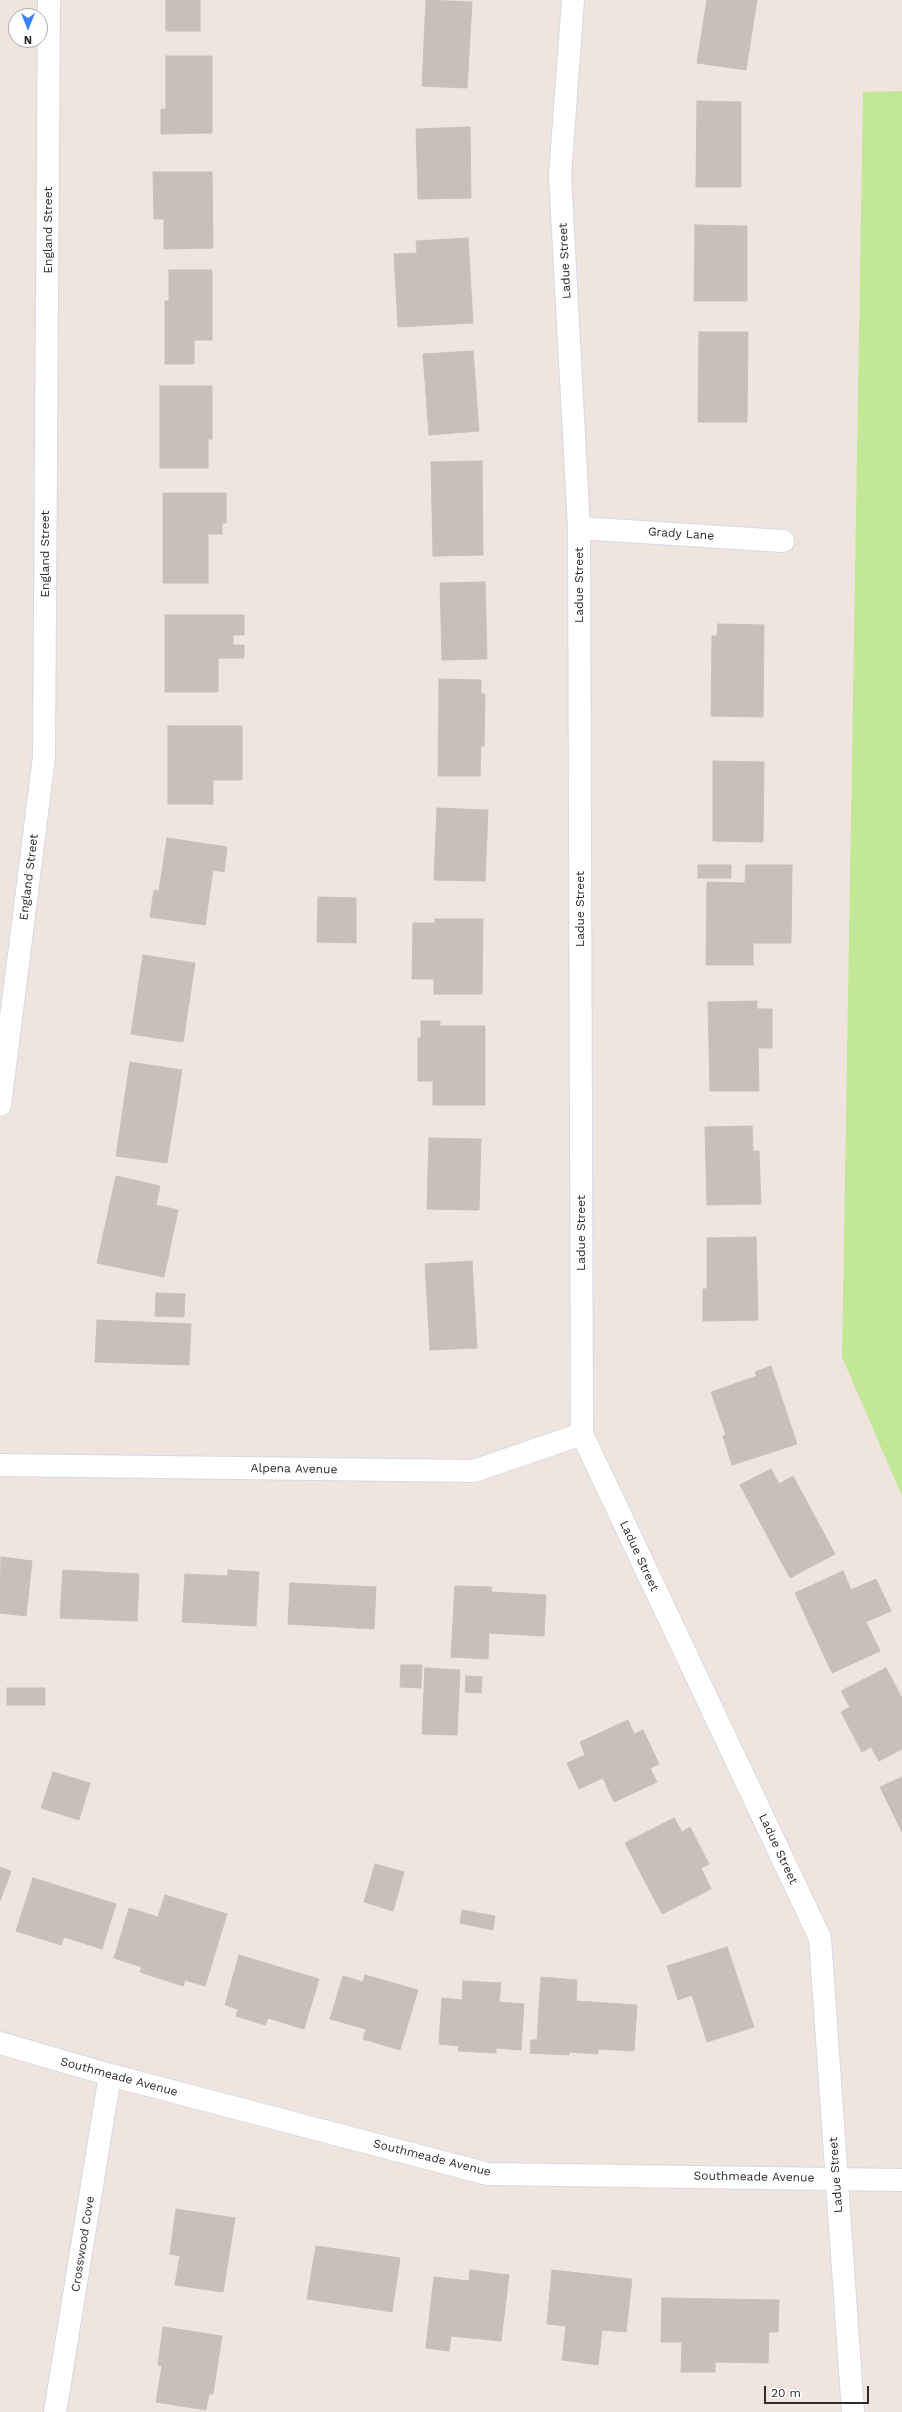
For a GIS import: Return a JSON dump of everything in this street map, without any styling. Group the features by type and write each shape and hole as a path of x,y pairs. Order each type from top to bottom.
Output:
{"street":[{"name":"England Street","path":"0,1105 44,757 49,0"},
{"name":"Ladue Street","path":"573,0 560,175 579,528 582,1434 820,1938 852,2412"},
{"name":"Grady Lane","path":"579,528 783,541"},
{"name":"Alpena Avenue","path":"0,1466 474,1471 582,1434"},
{"name":"Southmeade Avenue","path":"0,2043 110,2075 488,2174 836,2177 902,2180"},
{"name":"Crosswood Cove","path":"55,2412 110,2075"}],"green space":[{"path":"902,91 902,1496 842,1357 863,92"}],"building":[{"path":"166,0 200,0 200,31 166,31"},
{"path":"426,0 472,2 467,88 422,86"},
{"path":"707,0 757,0 746,70 697,63"},
{"path":"166,56 212,56 212,133 161,134 161,109 166,109"},
{"path":"697,101 741,102 741,187 696,187"},
{"path":"470,127 471,198 418,199 416,129"},
{"path":"153,172 212,172 213,248 164,249 164,219 154,219"},
{"path":"695,225 747,226 747,301 694,301"},
{"path":"468,238 473,323 398,327 394,254 417,253 416,241"},
{"path":"169,270 212,270 212,340 194,340 194,364 165,364 165,301 169,301"},
{"path":"699,332 748,332 747,422 698,422"},
{"path":"473,351 479,431 429,435 423,354"},
{"path":"160,386 212,386 212,439 208,439 208,468 160,468"},
{"path":"482,461 483,555 433,556 431,462"},
{"path":"163,493 226,493 226,523 222,523 222,534 208,534 208,583 163,583"},
{"path":"485,582 487,659 442,660 440,583"},
{"path":"165,615 244,615 244,635 233,635 233,645 244,645 244,658 218,658 218,692 165,692"},
{"path":"718,624 764,625 763,717 711,716 712,636 717,636"},
{"path":"439,679 481,680 481,694 485,694 484,746 481,746 480,776 438,776"},
{"path":"168,726 242,726 242,780 213,780 213,804 168,804"},
{"path":"713,761 764,762 763,842 713,841"},
{"path":"437,808 488,810 485,881 434,880"},
{"path":"167,838 227,847 224,872 213,870 205,925 150,917 154,890 159,891"},
{"path":"698,865 731,865 731,878 698,878"},
{"path":"746,865 792,865 791,943 753,943 753,965 706,965 707,882 745,883"},
{"path":"318,897 356,898 356,943 317,942"},
{"path":"435,919 483,919 482,994 434,994 434,979 412,979 413,923 435,923"},
{"path":"143,955 195,963 183,1042 131,1034"},
{"path":"757,1001 757,1009 772,1009 772,1048 758,1048 759,1091 710,1091 708,1002"},
{"path":"421,1021 440,1021 440,1026 485,1026 485,1105 433,1105 433,1081 418,1081 418,1038 421,1038"},
{"path":"130,1062 182,1070 167,1163 116,1156"},
{"path":"752,1126 753,1151 759,1151 761,1204 707,1205 705,1127"},
{"path":"429,1138 481,1139 479,1210 427,1209"},
{"path":"116,1176 160,1186 156,1205 178,1210 164,1277 97,1263"},
{"path":"756,1237 758,1320 703,1321 703,1289 707,1289 707,1238"},
{"path":"472,1261 477,1348 430,1350 425,1264"},
{"path":"156,1293 185,1294 184,1317 155,1316"},
{"path":"97,1320 191,1324 189,1365 95,1362"},
{"path":"771,1366 797,1444 732,1465 723,1436 726,1435 711,1392 757,1376 755,1372"},
{"path":"771,1469 779,1484 793,1476 835,1554 790,1578 740,1485"},
{"path":"1,1557 32,1561 26,1616 0,1613"},
{"path":"63,1570 139,1574 137,1621 60,1618"},
{"path":"228,1570 259,1572 256,1626 182,1622 185,1574 228,1576"},
{"path":"843,1571 851,1590 876,1579 891,1611 866,1622 880,1651 832,1673 795,1593"},
{"path":"290,1583 376,1587 374,1629 288,1624"},
{"path":"455,1586 492,1587 491,1592 546,1595 544,1636 489,1633 488,1659 451,1657"},
{"path":"401,1665 422,1665 421,1688 400,1687"},
{"path":"425,1668 460,1670 457,1735 422,1734"},
{"path":"886,1668 902,1698 902,1749 879,1761 871,1747 862,1752 841,1712 850,1707 841,1691"},
{"path":"466,1676 482,1677 481,1693 465,1692"},
{"path":"7,1688 45,1688 45,1705 7,1705"},
{"path":"628,1720 634,1734 643,1730 659,1764 650,1768 657,1782 614,1802 603,1778 579,1789 567,1763 585,1755 580,1742"},
{"path":"53,1772 90,1783 79,1820 41,1808"},
{"path":"902,1777 902,1832 880,1787"},
{"path":"674,1818 682,1832 690,1827 709,1864 701,1868 711,1889 662,1914 625,1843"},
{"path":"375,1864 404,1872 393,1911 364,1902"},
{"path":"0,1867 11,1871 0,1901"},
{"path":"33,1878 116,1904 102,1949 64,1937 61,1945 16,1931"},
{"path":"165,1895 227,1914 205,1986 185,1980 183,1986 140,1972 142,1967 114,1958 129,1908 158,1917"},
{"path":"462,1910 495,1916 493,1930 460,1923"},
{"path":"727,1947 754,2027 707,2042 692,1995 678,2000 667,1966"},
{"path":"239,1955 319,1979 304,2029 268,2018 265,2025 236,2016 238,2009 225,2005"},
{"path":"365,1975 418,1990 400,2050 363,2039 366,2029 330,2019 343,1976 363,1982"},
{"path":"541,1977 577,1980 576,2001 637,2005 634,2051 598,2049 598,2054 569,2052 569,2055 530,2053 531,2040 537,2040"},
{"path":"463,1981 501,1983 499,2002 524,2004 521,2050 496,2048 496,2053 458,2051 459,2046 439,2044 442,1998 462,2000"},
{"path":"176,2209 235,2218 223,2292 175,2285 180,2256 170,2254"},
{"path":"316,2246 400,2258 392,2312 307,2299"},
{"path":"470,2270 509,2275 501,2341 451,2336 449,2351 426,2348 434,2277 469,2281"},
{"path":"552,2270 632,2279 626,2332 602,2330 598,2365 562,2360 566,2326 547,2324"},
{"path":"662,2298 779,2300 778,2332 769,2332 768,2363 715,2362 715,2372 681,2372 682,2342 661,2342"},
{"path":"163,2327 222,2336 213,2394 209,2394 206,2410 156,2402 162,2366 158,2365"}]}
